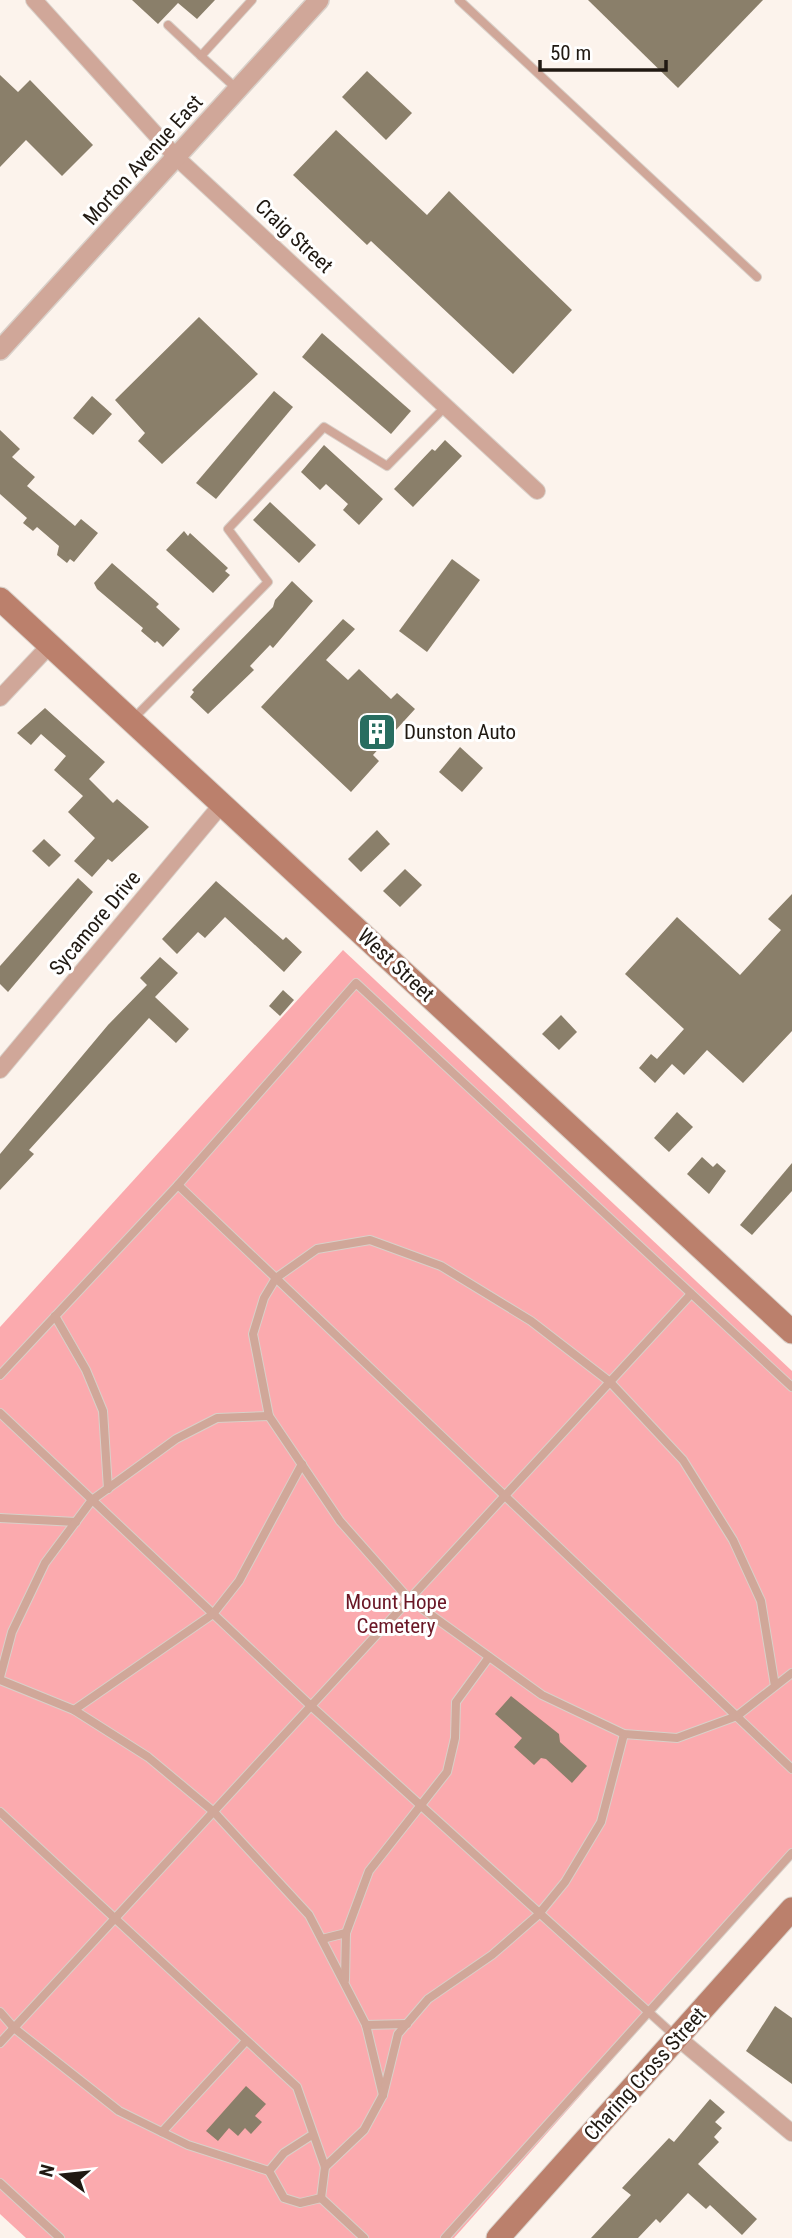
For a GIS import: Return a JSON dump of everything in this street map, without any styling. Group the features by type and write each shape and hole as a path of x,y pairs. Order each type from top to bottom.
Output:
{"main road":[{"name":"West Street","path":"0,599 792,1332"},
{"name":"Charing Cross Street","path":"498,2238 792,1909"}],"street":[{"name":"Craig Street","path":"34,0 177,158 537,491"},
{"name":"Morton Avenue East","path":"0,350 319,0"},
{"path":"0,698 50,645"},
{"name":"Sycamore Drive","path":"0,1070 222,804"},
{"path":"678,2038 792,2133"}],"lane":[{"path":"201,56 252,0"},
{"path":"459,0 757,277"},
{"path":"168,25 238,90"},
{"path":"131,720 268,582 228,529 324,427 387,466 446,406"},
{"path":"0,1375 178,1185 356,983 792,1387"},
{"path":"178,1185 792,1769"},
{"path":"775,1686 761,1601 733,1540 683,1460 610,1382 531,1321 441,1266 370,1240 317,1250 276,1278 264,1298 253,1335 269,1416 340,1521 409,1600 542,1695 624,1734 677,1738 737,1716 792,1673"},
{"path":"0,2043 691,1294"},
{"path":"55,1315 86,1370 103,1411 108,1489"},
{"path":"0,1413 420,1807 678,2038"},
{"path":"269,1416 217,1418 176,1439 92,1500 45,1563 12,1632 0,1678 74,1710 148,1757 214,1812 309,1915 366,2025 383,2095"},
{"path":"74,1710 213,1614 239,1581 302,1464"},
{"path":"0,1518 76,1522"},
{"path":"344,1983 346,1933 369,1871 447,1772 455,1738 456,1702 489,1657"},
{"path":"325,2167 364,2130 383,2095 398,2034 428,1999 492,1955 538,1915 565,1882 601,1822 624,1734"},
{"path":"0,1812 297,2087 325,2167 321,2197"},
{"path":"445,2238 792,1853"},
{"path":"322,1939 346,1933"},
{"path":"0,2012 14,2028 118,2111 188,2145 269,2171 284,2198 300,2203 321,2197"},
{"path":"366,2025 407,2024"},
{"path":"162,2132 246,2041"},
{"path":"269,2171 284,2153 312,2135"},
{"path":"0,2183 60,2238"},
{"path":"321,2197 363,2238"}],"green space":[{"name":"Mount Hope Cemetery","path":"343,950 792,1371 792,1857 454,2238 26,2238 0,2214 0,1327"}],"building":[{"path":"132,0 215,0 197,19 178,3 158,24"},
{"path":"588,0 763,0 678,88"},
{"path":"367,71 412,113 386,140 342,97"},
{"path":"0,75 18,92 30,80 93,145 62,176 26,140 0,167"},
{"path":"336,130 427,215 449,191 572,310 513,374 371,241 367,245 293,175"},
{"path":"199,317 258,374 162,464 138,441 145,433 115,400"},
{"path":"322,333 411,411 391,434 302,357"},
{"path":"274,391 293,407 216,499 196,483"},
{"path":"92,396 112,414 93,435 73,418"},
{"path":"0,430 20,449 12,457 35,477 27,486 75,526 81,519 98,533 74,562 70,559 67,563 57,555 59,546 37,527 33,531 23,523 27,518 0,494"},
{"path":"445,440 462,456 413,507 394,489 432,449 435,451"},
{"path":"324,445 383,499 359,525 343,510 348,504 326,484 320,490 301,472"},
{"path":"270,502 316,545 299,563 253,520"},
{"path":"184,531 188,536 190,533 228,568 225,571 230,575 213,593 166,550"},
{"path":"452,559 480,580 427,652 399,631"},
{"path":"112,563 159,604 156,607 180,629 163,647 141,631 143,628 97,589 94,583"},
{"path":"292,581 313,601 273,648 270,645 250,666 254,670 208,714 190,697 194,692 192,690 273,607 275,600"},
{"path":"343,619 355,629 326,660 348,680 359,669 391,699 397,693 415,709 373,755 379,761 351,792 261,707"},
{"path":"45,708 105,762 89,779 113,803 117,799 149,827 112,862 108,859 92,877 74,861 95,838 68,812 83,796 54,770 66,756 41,734 31,745 17,733"},
{"path":"460,747 483,768 462,792 439,772"},
{"path":"377,830 390,844 361,872 348,859"},
{"path":"44,839 61,855 49,867 32,851"},
{"path":"405,869 422,885 400,907 383,891"},
{"path":"78,878 93,892 8,992 0,984 0,966"},
{"path":"216,881 283,940 286,937 302,952 284,972 225,917 205,938 198,932 177,954 162,939"},
{"path":"792,894 792,1031 743,1083 707,1050 684,1075 672,1064 655,1083 639,1068 651,1054 657,1059 684,1029 625,974 677,917 740,975 781,930 768,919"},
{"path":"160,957 178,973 155,997 189,1029 176,1043 149,1018 29,1150 34,1154 0,1190 0,1154 108,1025 147,985 140,978"},
{"path":"283,990 294,1000 280,1016 269,1006"},
{"path":"561,1015 577,1032 559,1050 542,1034"},
{"path":"677,1112 693,1127 669,1152 654,1138"},
{"path":"702,1157 713,1167 717,1163 726,1171 709,1194 687,1174"},
{"path":"792,1163 792,1191 752,1235 740,1225"},
{"path":"511,1696 559,1734 560,1742 587,1766 572,1783 546,1759 541,1758 534,1765 514,1747 522,1738 495,1714"},
{"path":"775,2006 792,2018 792,2084 746,2051"},
{"path":"246,2086 266,2104 255,2116 262,2122 251,2134 245,2128 238,2136 229,2128 218,2141 206,2131"},
{"path":"710,2099 725,2112 715,2122 722,2128 714,2137 719,2142 698,2164 757,2219 742,2235 710,2205 706,2209 688,2193 660,2223 656,2219 638,2238 591,2238 631,2195 622,2188 669,2138 674,2142"}],"place":[{"name":"Dunston Auto","path":"377,732"}]}
